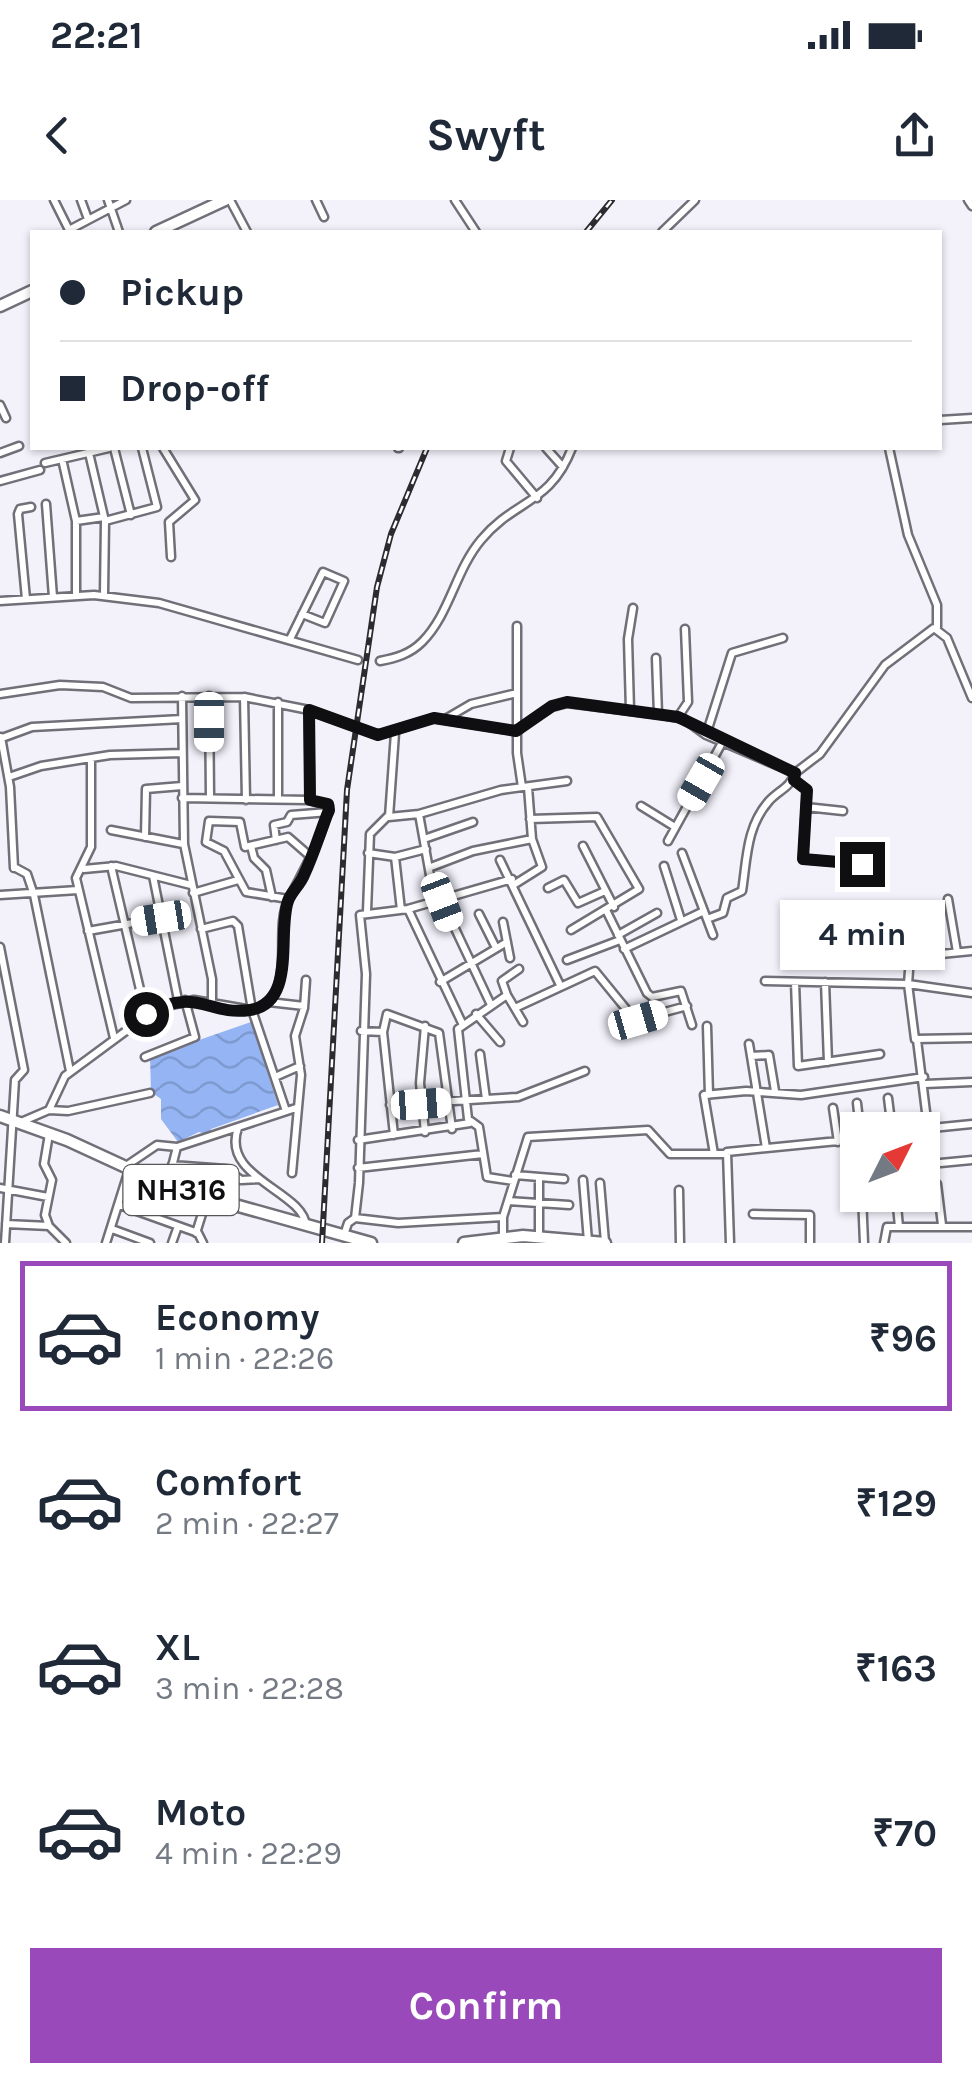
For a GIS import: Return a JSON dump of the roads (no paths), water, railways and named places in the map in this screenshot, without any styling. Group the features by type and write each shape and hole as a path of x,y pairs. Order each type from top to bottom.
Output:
{"highway":[{"path":"147,230 210,202 228,200"},
{"path":"164,230 210,202"},
{"path":"0,303 30,289"},
{"name":"NH316","path":"0,1116 49,1133 168,1186 370,1243"},
{"path":"464,1243 503,1236 605,1243"}],"street":[{"path":"54,200 69,230"},
{"path":"80,200 88,219"},
{"path":"72,230 109,203 126,200"},
{"path":"228,200 246,230"},
{"path":"316,200 324,218"},
{"path":"455,200 475,230"},
{"path":"664,230 695,200"},
{"path":"109,203 118,230"},
{"path":"0,406 6,418"},
{"path":"942,420 972,418"},
{"path":"0,453 20,446"},
{"path":"0,482 62,459 103,450"},
{"path":"113,450 131,516"},
{"path":"76,521 131,516 157,507 143,450"},
{"path":"164,450 195,500 169,522 171,557"},
{"path":"509,450 506,461 537,498"},
{"path":"548,450 563,468"},
{"path":"380,661 407,654 420,644 438,621 482,538 550,488 571,450"},
{"path":"889,450 908,535 937,605 937,627 947,638 972,698"},
{"path":"89,453 105,519 104,595"},
{"path":"62,459 76,521 76,595"},
{"path":"46,504 52,596"},
{"path":"26,599 18,514 20,509 32,507"},
{"path":"290,639 322,572 344,581 324,623 302,614"},
{"path":"0,601 104,595 159,603 358,660"},
{"path":"630,710 628,639 633,608"},
{"path":"356,1218 366,974 358,918 367,911 404,910 514,882 542,868 532,838 519,730 517,626"},
{"path":"624,949 682,920 724,912 727,898 742,891 744,863 761,813 820,754 885,666 937,627"},
{"path":"678,717 688,697 685,630"},
{"path":"706,734 732,652 783,638"},
{"path":"656,658 658,714"},
{"path":"0,694 60,686 103,687 132,698 244,697 309,710 366,732 395,733 425,720 446,719 519,730 552,706 567,702 678,717 794,776 806,787 803,859 862,864"},
{"path":"446,719 471,704 517,692"},
{"path":"182,696 184,844 212,979 212,1003"},
{"path":"209,696 210,797"},
{"path":"244,697 246,800"},
{"path":"278,702 278,799"},
{"path":"309,710 310,800"},
{"path":"70,1071 34,895 27,874 14,870 9,778 1,737 32,727 182,719"},
{"path":"395,733 389,815 392,820 525,787 567,781"},
{"path":"668,841 723,742"},
{"path":"9,778 41,766 91,758 182,753"},
{"path":"91,758 90,847 83,869 76,876 114,1038"},
{"path":"145,838 146,788 182,786"},
{"path":"182,798 310,800 328,804 311,857 288,899 282,968 268,1002"},
{"path":"642,806 676,827"},
{"path":"806,807 843,810"},
{"path":"276,840 274,825 287,822 291,814 328,812"},
{"path":"419,814 438,902 492,1005"},
{"path":"367,911 371,830 389,815"},
{"path":"530,819 590,815 599,819 640,892 571,930"},
{"path":"288,899 250,894 238,880 224,851 206,842 210,819 240,822 244,846 292,838 311,857"},
{"path":"424,839 473,822"},
{"path":"111,830 184,844"},
{"path":"431,867 473,851 532,838"},
{"path":"250,846 254,858 266,870 272,897"},
{"path":"583,846 605,891 619,938 650,996 678,989 692,1025"},
{"path":"368,853 395,857 426,848"},
{"path":"682,853 712,935"},
{"path":"395,857 404,910 462,1022 458,1043 470,1123"},
{"path":"500,860 514,882 560,985"},
{"path":"83,869 111,866 192,889 238,880"},
{"path":"111,866 146,1014"},
{"path":"664,866 682,920"},
{"path":"145,1058 196,1035 182,1000 153,876"},
{"path":"548,888 564,880 578,903 605,891"},
{"path":"0,895 79,890"},
{"path":"948,900 957,952"},
{"path":"568,960 619,938 657,913"},
{"path":"479,914 496,948"},
{"path":"88,931 161,918"},
{"path":"503,922 510,958"},
{"path":"201,930 237,924 252,1010 286,1110"},
{"path":"440,982 507,942"},
{"path":"0,947 24,1070 15,1080 17,1121 4,1189 5,1243"},
{"path":"926,1112 925,1080 917,1040 912,1034 910,956 972,950"},
{"path":"519,970 502,980 523,1022"},
{"path":"515,1008 597,971 636,1020 687,1006"},
{"path":"292,1172 300,1066 294,1036 304,1006 306,980"},
{"path":"765,982 908,984 972,994"},
{"path":"795,982 797,1064 880,1054"},
{"path":"825,982 828,1062"},
{"path":"462,1022 507,995"},
{"path":"50,1110 57,1086 70,1071 146,1014 182,1000 252,1010 268,1002 304,1006"},
{"path":"394,1135 383,1032 388,1014 425,1026 442,1038 452,1129"},
{"path":"476,1014 500,1042"},
{"path":"425,1026 420,1062 425,1132"},
{"path":"707,1026 710,1095"},
{"path":"361,1031 383,1032"},
{"path":"917,1040 972,1038"},
{"path":"749,1044 766,1148"},
{"path":"480,1054 486,1098"},
{"path":"751,1056 769,1056 775,1092"},
{"path":"275,1077 300,1066"},
{"path":"390,1105 523,1096 585,1072"},
{"path":"714,1154 702,1100 710,1095 757,1090 801,1094 925,1080 972,1082"},
{"path":"17,1121 50,1110 68,1111 150,1094"},
{"path":"888,1098 890,1112"},
{"path":"857,1103 858,1112"},
{"path":"106,1243 120,1205 127,1167 151,1148 167,1143 177,1147 296,1108"},
{"path":"503,1236 522,1142 532,1135 648,1130 670,1154 726,1154 838,1142 833,1108"},
{"path":"358,1140 452,1129 470,1123 480,1127 489,1179 564,1179"},
{"path":"940,1127 972,1124"},
{"path":"238,1127 236,1146 259,1180 302,1213 306,1226"},
{"path":"49,1133 44,1164 52,1177 49,1226"},
{"path":"168,1186 177,1147"},
{"path":"358,1168 483,1154"},
{"path":"726,1154 730,1243"},
{"path":"940,1163 972,1160"},
{"path":"172,1165 226,1169 242,1180 259,1180"},
{"path":"539,1178 542,1239"},
{"path":"583,1180 594,1242"},
{"path":"600,1184 605,1243"},
{"path":"4,1189 48,1198"},
{"path":"679,1190 680,1243"},
{"path":"196,1232 207,1198"},
{"path":"508,1202 569,1205"},
{"path":"120,1205 196,1232 203,1243"},
{"path":"940,1209 942,1226"},
{"path":"863,1212 864,1243"},
{"path":"898,1212 899,1226"},
{"path":"754,1214 810,1216 810,1243"},
{"path":"344,1234 348,1223 356,1218 398,1223 504,1217"},
{"path":"6,1224 49,1226 66,1243"},
{"path":"172,1243 178,1226"},
{"path":"884,1243 885,1228 972,1228"},
{"path":"112,1229 150,1243"}],"water":[{"path":"251,1022 278,1105 211,1129 209,1135 199,1132 178,1142 161,1119 161,1099 151,1092 150,1057"}],"railway":[{"path":"588,230 612,200"},
{"path":"322,1243 347,790 377,587 391,534 426,450"}]}
